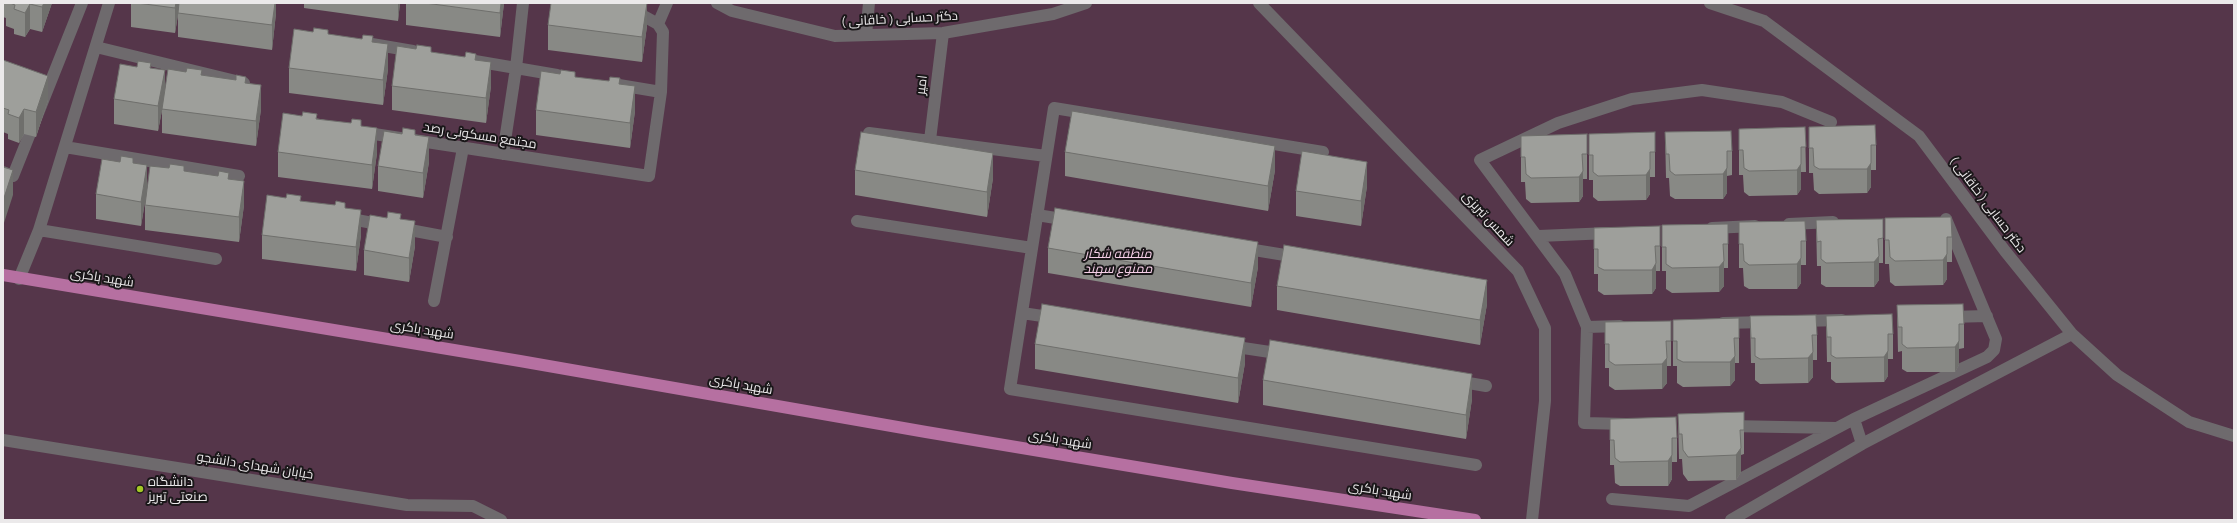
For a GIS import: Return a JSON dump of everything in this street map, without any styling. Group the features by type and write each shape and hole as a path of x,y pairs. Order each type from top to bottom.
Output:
{"main road":[{"name":"شهید باکری","path":"3,275 19,279 520,360 926,432 1224,482 1475,520"}],"street":[{"path":"3,172 13,176 53,80 82,3"},
{"path":"19,279 39,230 109,3"},
{"path":"503,154 516,68 523,3"},
{"path":"608,83 661,92 663,32 658,24 620,3"},
{"path":"658,24 667,3"},
{"name":"دکتر حسابی ( خاقانی )","path":"717,3 732,11 835,36 943,33 1053,14 1086,3"},
{"path":"866,35 870,3"},
{"name":"شمس تبریزی","path":"1260,3 1518,271 1545,328 1545,402 1532,520"},
{"name":"دکتر حسابی ( خاقانی )","path":"1710,3 1764,21 1919,136 2005,251 2072,334 2117,375 2189,422 2234,436"},
{"name":"امیر","path":"930,140 943,33"},
{"path":"360,42 423,52"},
{"path":"96,47 254,85"},
{"path":"462,59 570,77"},
{"path":"38,74 53,80"},
{"path":"1639,424 1584,423 1588,326 1565,274 1539,236 1480,160 1558,123 1632,100 1702,90 1782,102 1831,122"},
{"name":"مجتمع مسکونی رصد","path":"346,130 649,176 661,92"},
{"path":"1323,152 1054,108 1010,389 1476,464"},
{"path":"869,133 1046,156"},
{"path":"65,147 239,176"},
{"path":"434,302 463,148"},
{"path":"1037,215 1084,222"},
{"path":"333,216 447,237"},
{"path":"1612,500 1689,506 1854,419 1987,357 1994,350 1996,339 1987,316 1941,217"},
{"path":"856,221 1032,248"},
{"path":"1698,229 1849,222"},
{"path":"39,230 216,259"},
{"path":"1539,236 1618,233"},
{"path":"1231,246 1309,259"},
{"path":"1022,313 1069,320"},
{"path":"1939,317 1987,316"},
{"path":"1707,323 1851,320"},
{"path":"1588,326 1635,325"},
{"path":"1731,520 1862,444 2072,334"},
{"path":"1218,344 1297,356"},
{"path":"1446,380 1486,386"},
{"path":"1854,419 1862,444"},
{"path":"1719,426 1838,428"},
{"name":"خیابان شهدای دانشجو","path":"3,440 407,505 473,506 501,520"}],"green space":[{"name":"منطقه شکار ممنوع سهند","path":"3,3 2234,3 2234,520 3,520"}],"building":[{"path":"10,3 44,3 42,7 30,4 25,13 14,9 15,5"},
{"path":"137,3 176,3 175,8"},
{"path":"179,3 275,3 272,25 178,13"},
{"path":"425,3 501,3 500,13"},
{"path":"551,3 647,3 642,37 548,25"},
{"path":"314,28 328,30 328,34 362,39 363,35 373,36 372,42 388,44 383,80 289,68 294,29 313,32"},
{"path":"417,45 431,47 431,52 465,57 466,52 476,54 475,60 491,62 486,98 392,86 397,46 416,49"},
{"path":"3,60 48,76 36,112 24,109 19,118 8,114 9,110 3,108"},
{"path":"138,61 151,63 150,68 165,70 158,106 114,99 120,64 137,67"},
{"path":"187,68 202,70 201,75 236,80 236,75 246,77 245,83 261,85 256,121 162,109 168,69 186,72"},
{"path":"561,70 575,72 575,77 609,81 610,77 620,78 619,84 635,86 630,123 536,110 541,71 560,74"},
{"path":"1072,111 1275,146 1268,186 1065,152"},
{"path":"303,112 317,114 316,119 351,123 352,119 361,120 361,126 377,128 372,165 278,152 283,113 302,116"},
{"path":"1875,125 1876,145 1871,145 1871,163 1867,169 1819,169 1814,166 1813,148 1809,148 1809,127"},
{"path":"1805,127 1806,147 1801,147 1801,164 1797,170 1749,171 1744,168 1743,150 1739,150 1739,129"},
{"path":"403,128 415,130 415,135 429,137 423,173 378,166 384,131 402,134"},
{"path":"1731,131 1732,151 1727,151 1727,168 1723,174 1675,175 1670,171 1669,154 1666,154 1665,132"},
{"path":"861,132 993,153 987,192 855,170"},
{"path":"1655,132 1655,152 1650,152 1650,169 1646,175 1598,176 1593,172 1593,155 1589,155 1589,134"},
{"path":"1587,134 1587,154 1582,154 1583,171 1579,177 1531,178 1526,174 1525,157 1521,157 1521,136"},
{"path":"1302,151 1367,162 1361,201 1296,191"},
{"path":"121,156 133,158 133,163 147,165 141,202 96,194 102,159 120,162"},
{"path":"170,164 184,166 184,171 218,176 219,171 229,173 228,179 244,181 239,217 145,205 150,166 169,168"},
{"path":"3,167 13,170 3,201"},
{"path":"287,194 301,196 300,201 335,205 336,201 345,203 345,208 361,210 356,247 262,235 267,195 286,198"},
{"path":"1055,208 1258,242 1251,283 1048,248"},
{"path":"388,212 401,214 400,219 415,221 409,258 364,250 370,215 387,218"},
{"path":"1951,217 1952,237 1947,237 1947,254 1943,260 1895,261 1890,257 1889,240 1885,240 1885,218"},
{"path":"1883,219 1883,238 1878,239 1879,256 1874,262 1826,263 1821,259 1821,241 1817,242 1816,220"},
{"path":"1805,221 1806,241 1801,241 1801,258 1797,264 1749,265 1744,261 1743,244 1739,244 1739,222"},
{"path":"1728,224 1728,244 1723,244 1724,261 1719,267 1672,268 1666,264 1666,247 1662,247 1662,225"},
{"path":"1660,226 1660,246 1655,246 1656,263 1652,270 1604,270 1598,267 1598,249 1594,249 1594,228"},
{"path":"1284,245 1487,280 1480,320 1277,286"},
{"path":"1042,304 1245,338 1238,378 1035,344"},
{"path":"1963,304 1964,324 1959,324 1959,341 1955,347 1907,348 1902,344 1902,327 1898,327 1897,305"},
{"path":"1892,314 1893,334 1888,334 1888,351 1884,357 1836,358 1831,355 1831,337 1827,337 1826,316"},
{"path":"1816,315 1817,335 1812,335 1813,352 1808,358 1760,359 1755,356 1755,338 1751,338 1750,316"},
{"path":"1739,318 1739,338 1734,338 1735,356 1730,362 1683,362 1677,359 1677,341 1673,341 1673,320"},
{"path":"1671,321 1671,341 1666,341 1667,358 1662,364 1615,365 1609,361 1609,344 1605,344 1605,322"},
{"path":"1270,340 1472,374 1466,415 1263,380"},
{"path":"1744,412 1744,430 1740,430 1741,448 1736,455 1688,457 1683,450 1682,434 1679,434 1678,414"},
{"path":"1676,417 1677,438 1672,438 1672,455 1668,461 1620,462 1615,458 1614,440 1610,440 1610,419"}],"place":[{"name":"دانشگاه صنعتی تبریز","path":"140,489"}]}
